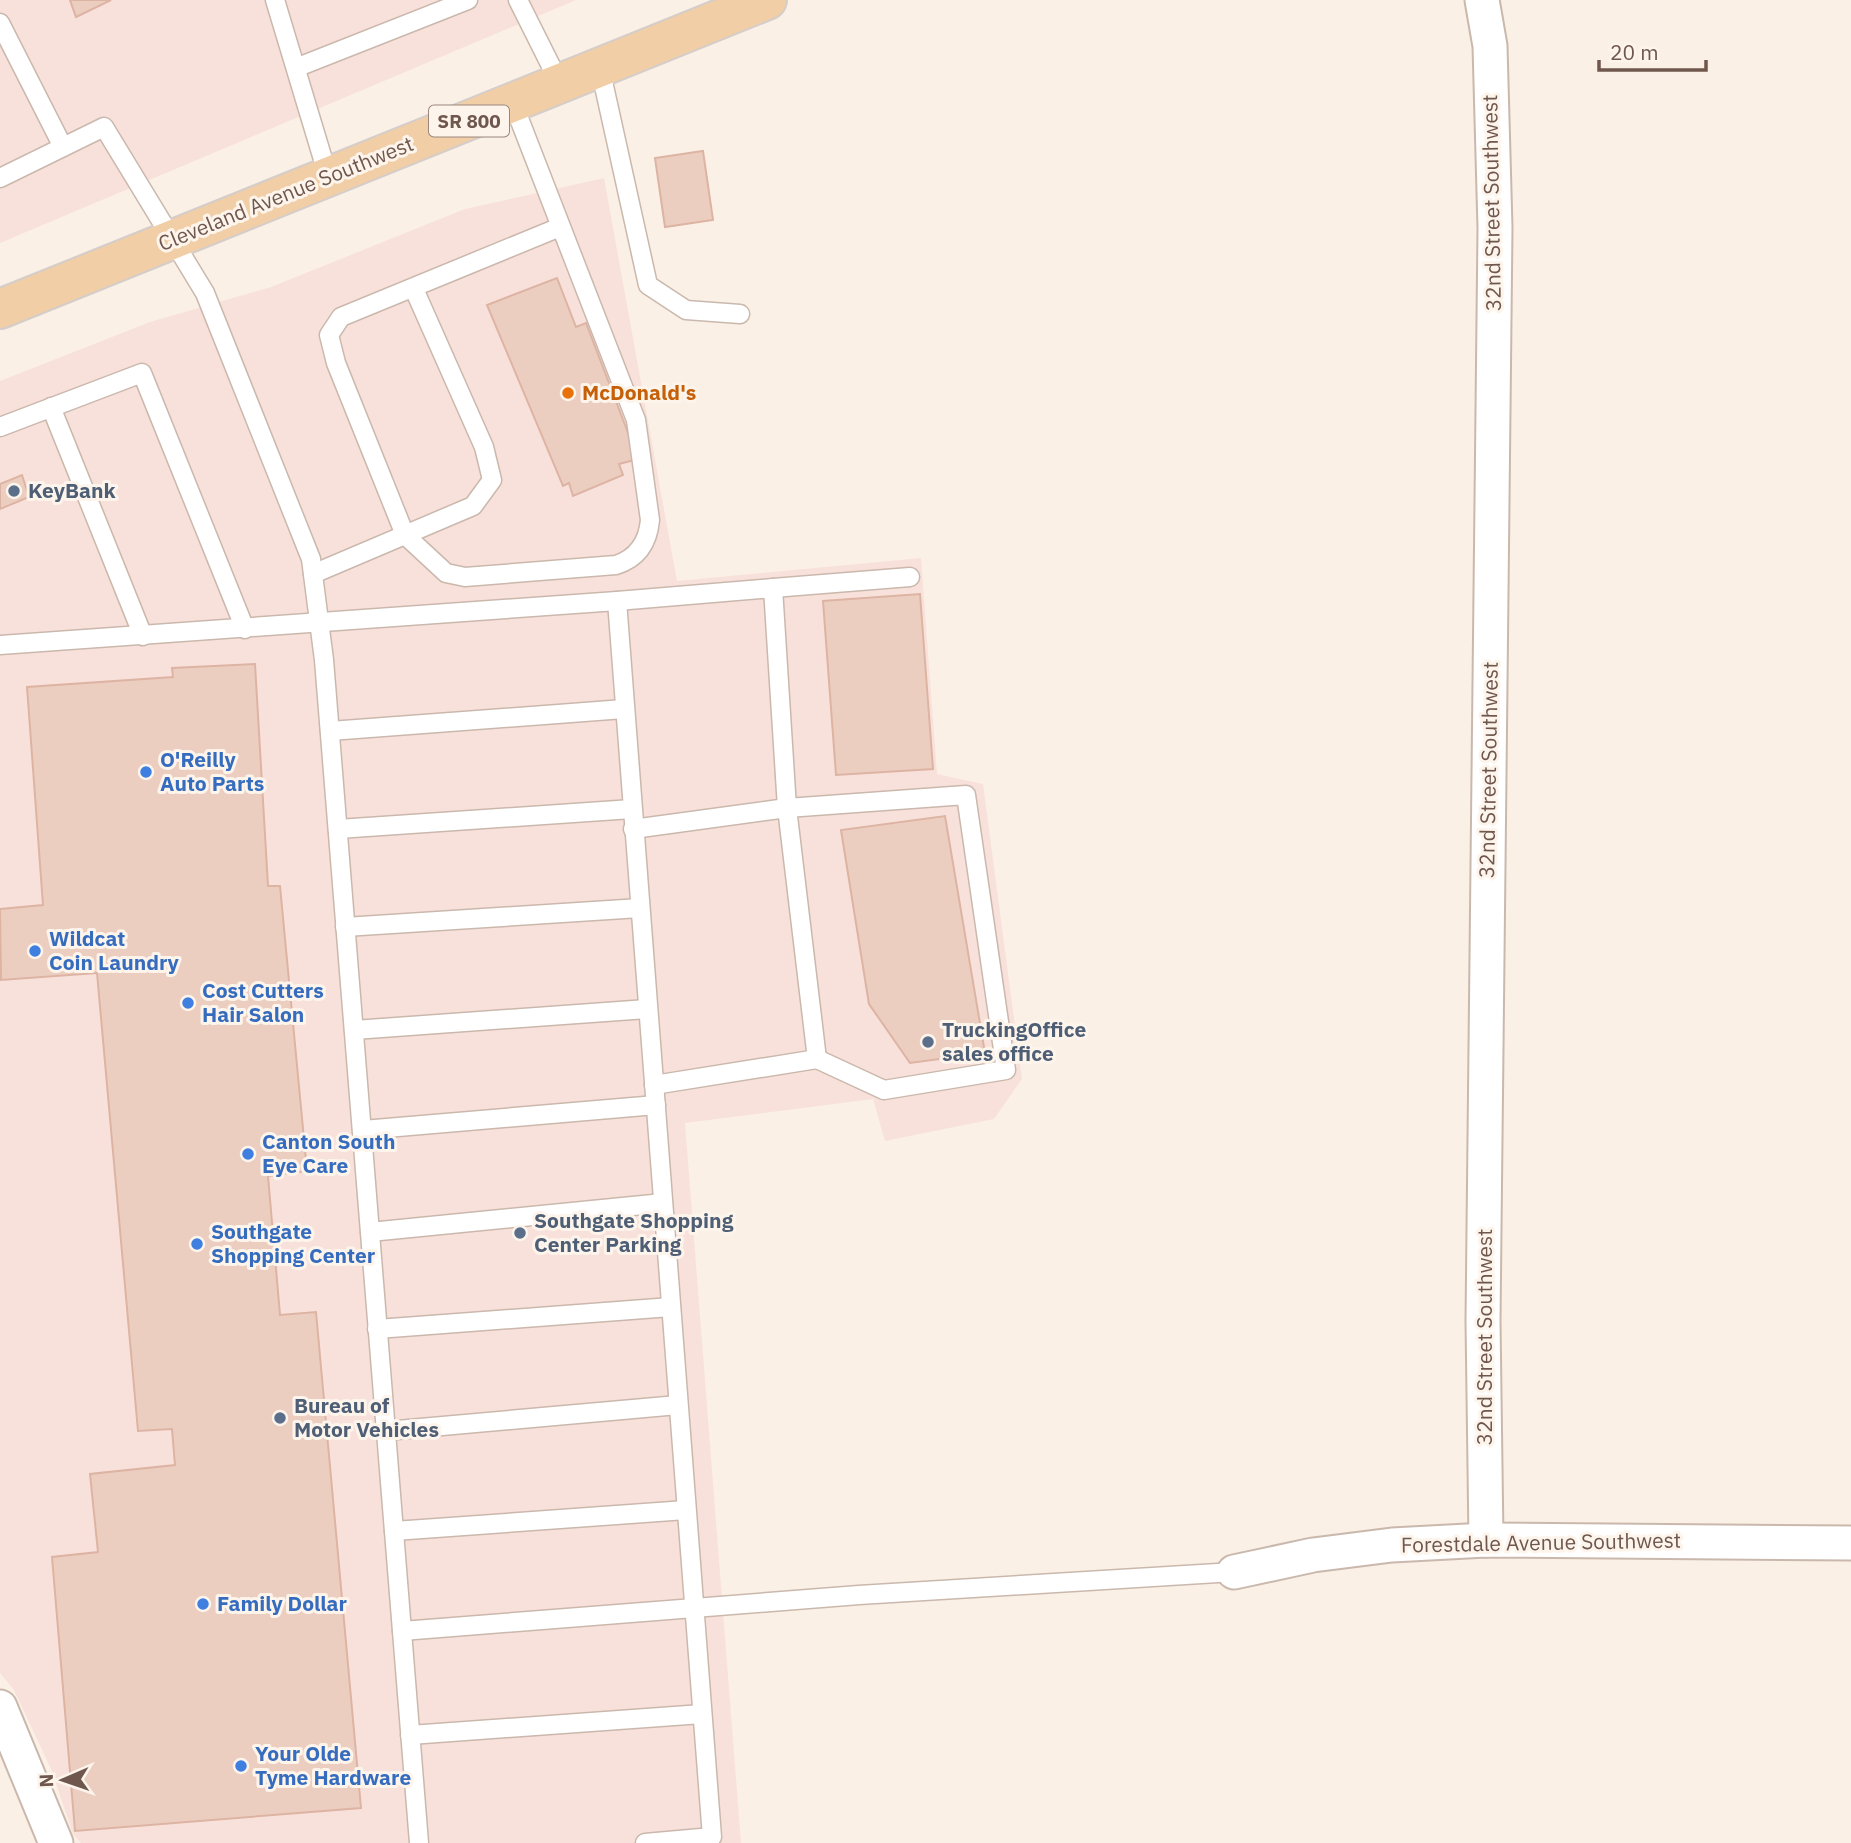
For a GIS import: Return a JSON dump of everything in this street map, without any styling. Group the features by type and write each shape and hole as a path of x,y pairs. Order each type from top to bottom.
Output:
{"main road":[{"name":"Cleveland Avenue Southwest","path":"0,309 767,0"}],"street":[{"name":"32nd Street Southwest","path":"1482,0 1490,46 1495,228 1484,1294 1486,1540"},
{"name":"Forestdale Avenue Southwest","path":"1234,1572 1313,1555 1392,1545 1486,1540 1851,1543"},
{"path":"0,1707 56,1843"}],"lane":[{"path":"275,0 298,67 328,176"},
{"path":"298,67 468,0"},
{"path":"518,0 560,84"},
{"path":"0,23 64,147"},
{"path":"600,68 648,285 686,310 740,314"},
{"path":"513,103 636,420 650,520 645,542 637,554 617,565 465,577 446,573 405,535 336,363 330,335 341,317 560,227"},
{"path":"0,178 104,127 170,240 205,293 311,559 321,624 419,1843"},
{"path":"313,574 474,506 492,480 484,447 414,289"},
{"path":"0,427 142,373 245,629"},
{"path":"51,407 143,636"},
{"path":"0,645 321,624 910,577"},
{"path":"773,588 787,808 817,1059"},
{"path":"617,601 712,1838 645,1843"},
{"path":"330,731 624,709"},
{"path":"634,829 787,808 966,794 1006,1070 884,1090 817,1059 654,1085"},
{"path":"338,829 632,809"},
{"path":"345,928 640,908"},
{"path":"354,1030 647,1009"},
{"path":"363,1130 656,1105"},
{"path":"370,1232 663,1203"},
{"path":"377,1329 671,1307"},
{"path":"386,1431 678,1405"},
{"path":"394,1531 686,1510"},
{"path":"402,1631 859,1595 1234,1572"},
{"path":"410,1735 702,1714"}],"shaded area":[{"path":"0,0 576,0 0,243"},
{"path":"604,178 677,581 921,558 937,774 983,784 1022,1079 994,1119 885,1141 873,1099 685,1123 741,1843 81,1843 73,1834 51,1769 14,1690 0,1673 0,381 150,322 271,287 465,209"}],"building":[{"path":"70,0 111,0 76,17"},
{"path":"703,151 713,220 665,227 655,158"},
{"name":"McDonald's","path":"557,278 576,327 586,323 638,459 619,464 623,475 573,496 569,483 563,486 487,305"},
{"name":"KeyBank","path":"22,475 29,497 0,509 0,484"},
{"path":"920,594 933,769 836,775 823,601"},
{"name":"Southgate Shopping Center","path":"255,664 268,886 280,886 307,1171 268,1176 280,1315 316,1312 361,1808 75,1831 52,1557 98,1552 90,1474 175,1465 172,1429 138,1431 97,973 1,980 0,909 43,905 27,687 173,677 172,668"},
{"path":"945,816 985,1053 910,1063 869,1004 841,830"}],"place":[{"name":"McDonald's","path":"568,393"},
{"name":"KeyBank","path":"14,491"},
{"name":"O'Reilly Auto Parts","path":"146,772"},
{"name":"Wildcat Coin Laundry","path":"35,951"},
{"name":"Cost Cutters Hair Salon","path":"188,1003"},
{"name":"TruckingOffice sales office","path":"928,1042"},
{"name":"Canton South Eye Care","path":"248,1154"},
{"name":"Southgate Shopping Center Parking","path":"520,1233"},
{"name":"Southgate Shopping Center","path":"197,1244"},
{"name":"Bureau of Motor Vehicles","path":"280,1418"},
{"name":"Family Dollar","path":"203,1604"},
{"name":"Your Olde Tyme Hardware","path":"241,1766"}]}
